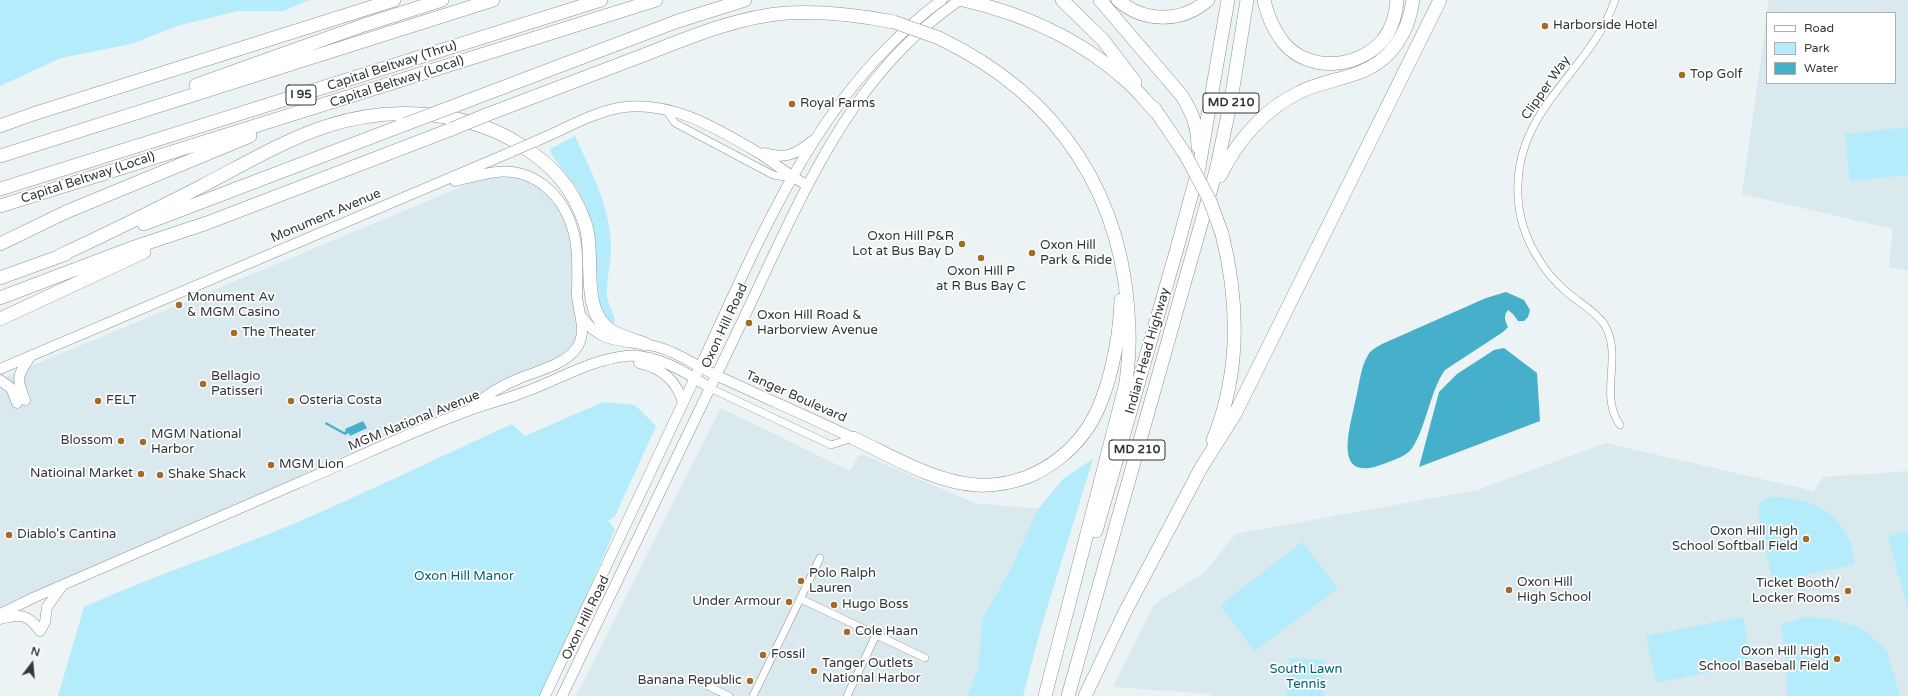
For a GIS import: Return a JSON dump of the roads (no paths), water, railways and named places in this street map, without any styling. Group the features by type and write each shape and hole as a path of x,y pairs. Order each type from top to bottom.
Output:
{"highway":[{"path":"0,126 33,114 394,0"},
{"path":"27,148 313,42 442,0"},
{"name":"I 95","path":"0,156 493,0"},
{"name":"Capital Beltway (Thru)","path":"0,189 601,0"},
{"name":"Capital Beltway (Local)","path":"0,206 656,0"},
{"path":"0,278 678,21 745,0"},
{"path":"964,0 1030,20 1058,33 1088,51 1130,84 1158,114"},
{"path":"1062,0 1102,40 1125,67 1158,114 1185,154 1210,201 1222,234 1233,292 1235,320 1234,347 1230,376 1223,407 1214,436 1201,468"},
{"path":"1100,0 1182,96 1190,110 1197,133 1199,166"},
{"path":"1118,0 1135,12 1160,18 1173,17 1187,13 1198,8 1208,0"},
{"name":"Indian Head Highway","path":"1045,696 1136,393 1199,166 1228,0"},
{"name":"Indian Head Highway","path":"1068,696 1216,171 1230,107 1247,0"},
{"path":"1264,0 1274,30 1284,43 1298,55 1312,61 1327,64 1344,63 1359,58 1372,50 1383,40 1392,26 1396,12 1397,0"},
{"path":"1206,205 1227,162 1243,139 1265,116 1300,92 1373,67 1386,57 1402,36 1408,21 1413,0"},
{"path":"1085,696 1125,612 1201,468 1238,408 1440,0"},
{"path":"0,298 128,249 207,223 724,25 785,13 815,12 858,16 894,22 939,38 981,60 1025,93 1050,118 1078,154 1104,203 1120,252 1126,286 1130,333 1126,383 1045,696"},
{"path":"0,244 124,186 331,103"},
{"path":"59,256 144,216 314,130 360,116 403,113 445,117 466,121 510,138 535,154 552,168 568,186 578,204 586,225 589,244 592,298 599,319 612,332 645,344"},
{"path":"0,122 33,114"},
{"path":"0,251 124,186"},
{"path":"0,319 207,223"},
{"path":"853,438 944,479 977,485 995,485 1017,481 1052,464 1070,449 1085,432 1103,394 1111,370 1120,319 1120,252"}],"main road":[{"name":"Oxon Hill Road","path":"545,696 695,378 738,282 792,178 817,135 846,94 864,72 911,24 942,0"},
{"name":"Oxon Hill Road","path":"562,696 807,185 839,128 885,68 916,35 960,0"},
{"name":"Monument Avenue","path":"0,369 534,142 617,109 640,106 687,115 755,151 778,165 792,178 807,185"},
{"path":"755,151 784,156 806,146 817,135"},
{"path":"422,190 498,172 519,173 530,176 552,190 561,202 569,218 574,234 577,252 577,296 582,318 582,333 580,342 569,356 487,394 470,410"},
{"path":"582,318 587,324 603,336 624,343 645,344 669,350 716,376"},
{"name":"MGM National Avenue","path":"0,614 64,584 470,410 548,384 588,365 607,359 627,356 647,358 665,363 695,378 710,388"},
{"path":"0,380 11,388 21,401 18,379 19,372 30,357"},
{"path":"607,359 640,363 662,371 676,384 683,403"},
{"name":"Tanger Boulevard","path":"716,376 853,438"},
{"path":"0,619 19,615 24,616 40,631 45,622 47,607 64,584"}],"street":[{"name":"Clipper Way","path":"1615,0 1606,21 1590,47 1557,90 1532,127 1525,141 1520,163 1518,188 1519,203 1525,233 1537,258 1559,286 1597,315 1604,324 1610,337 1613,360 1610,398 1611,409 1620,425"},
{"name":"Monument Avenue","path":"666,110 675,123 772,175 792,178"},
{"name":"Tanger Boulevard","path":"710,388 831,445 853,438"},
{"path":"753,696 820,558"},
{"path":"801,599 925,658"},
{"path":"847,696 876,635"},
{"path":"710,687 729,696"}],"water":[{"path":"1506,292 1524,300 1530,310 1528,317 1524,321 1518,321 1508,310 1505,314 1505,318 1508,327 1503,332 1445,370 1439,379 1422,429 1412,448 1399,458 1369,468 1358,467 1351,461 1348,452 1350,427 1361,372 1369,353 1382,344 1486,298"},
{"path":"1504,348 1537,373 1540,421 1419,467 1439,392 1457,374 1494,350"},
{"path":"363,421 367,428 350,436 349,433 345,435 325,424 326,422 344,432 346,431 345,429"}],"place":[{"name":"Harborside Hotel","path":"1545,26"},
{"name":"Top Golf","path":"1682,75"},
{"name":"Royal Farms","path":"792,104"},
{"name":"Oxon Hill P&R Lot at Bus Bay D","path":"962,244"},
{"name":"Oxon Hill Park & Ride","path":"1032,253"},
{"name":"Oxon Hill P at R Bus Bay C","path":"981,258"},
{"name":"Monument Av & MGM Casino","path":"179,305"},
{"name":"Oxon Hill Road & Harborview Avenue","path":"749,323"},
{"name":"The Theater","path":"234,333"},
{"name":"Bellagio Patisseri","path":"203,384"},
{"name":"FELT","path":"98,401"},
{"name":"Osteria Costa","path":"291,401"},
{"name":"Blossom","path":"121,441"},
{"name":"MGM National Harbor","path":"143,442"},
{"name":"MGM Lion","path":"271,465"},
{"name":"Natioinal Market","path":"141,474"},
{"name":"Shake Shack","path":"160,475"},
{"name":"Diablo's Cantina","path":"9,535"},
{"name":"Oxon Hill High School Softball Field","path":"1806,539"},
{"name":"Polo Ralph Lauren","path":"801,581"},
{"name":"Oxon Hill High School","path":"1509,590"},
{"name":"Ticket Booth/ Locker Rooms","path":"1848,591"},
{"name":"Under Armour","path":"789,602"},
{"name":"Hugo Boss","path":"834,605"},
{"name":"Cole Haan","path":"847,632"},
{"name":"Fossil","path":"763,655"},
{"name":"Oxon Hill High School Baseball Field","path":"1837,659"},
{"name":"Tanger Outlets National Harbor","path":"814,671"},
{"name":"Banana Republic","path":"750,681"}],"park label":[{"name":"Oxon Hill Manor","path":"464,577"},
{"name":"South Lawn Tennis","path":"1306,678"}]}
